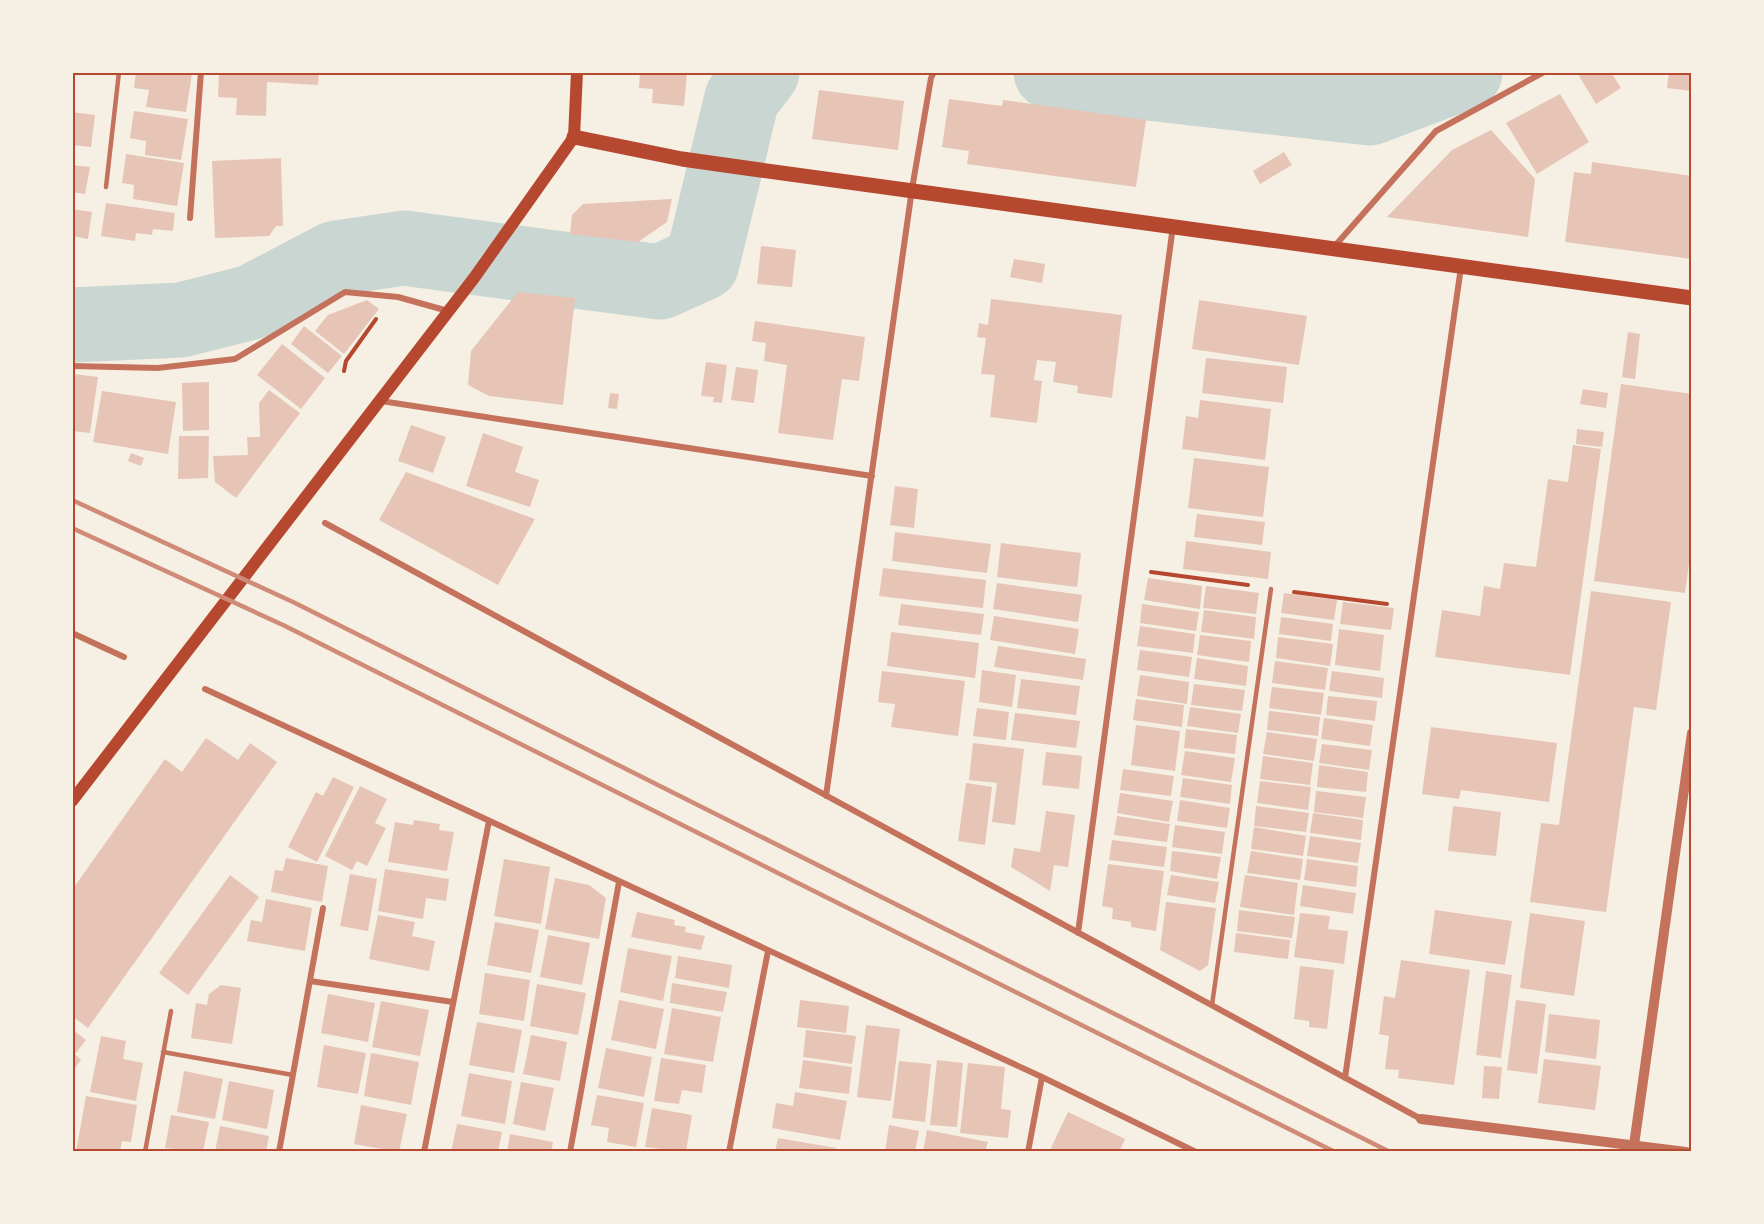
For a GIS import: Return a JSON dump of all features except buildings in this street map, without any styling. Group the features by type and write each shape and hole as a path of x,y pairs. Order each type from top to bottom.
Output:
{"main road":[{"path":"72,801 474,278 574,137 578,72"},
{"path":"574,137 682,159 1692,298"}],"street":[{"path":"190,218 201,72"},
{"path":"1333,248 1436,130 1544,72"},
{"path":"826,796 912,189 933,75"},
{"path":"1078,933 1173,225"},
{"path":"1345,1078 1461,266"},
{"path":"72,366 158,368 235,358 345,292 398,297 448,311"},
{"path":"380,400 872,476"},
{"path":"325,523 1421,1119 1634,1148 1686,1152"},
{"path":"72,633 124,657"},
{"path":"205,689 1042,1077 1196,1152"},
{"path":"1634,1148 1692,733"},
{"path":"424,1152 489,821"},
{"path":"570,1152 619,882"},
{"path":"279,1152 323,908"},
{"path":"729,1152 768,951"},
{"path":"310,981 453,1002"},
{"path":"1028,1152 1042,1077"}],"lane":[{"path":"106,187 119,72"},
{"path":"1212,1005 1271,589"},
{"path":"145,1152 171,1011"},
{"path":"163,1052 293,1075"}],"path":[{"path":"344,371 346,361 377,318"}],"waterway":[{"path":"72,325 181,320 252,302 336,258 404,248 660,282 702,263 742,98 762,72"},
{"path":"1051,72 1370,108 1465,72"}],"railway":[{"path":"72,500 293,602 1390,1152"},
{"path":"72,528 283,625 1335,1152"}]}
